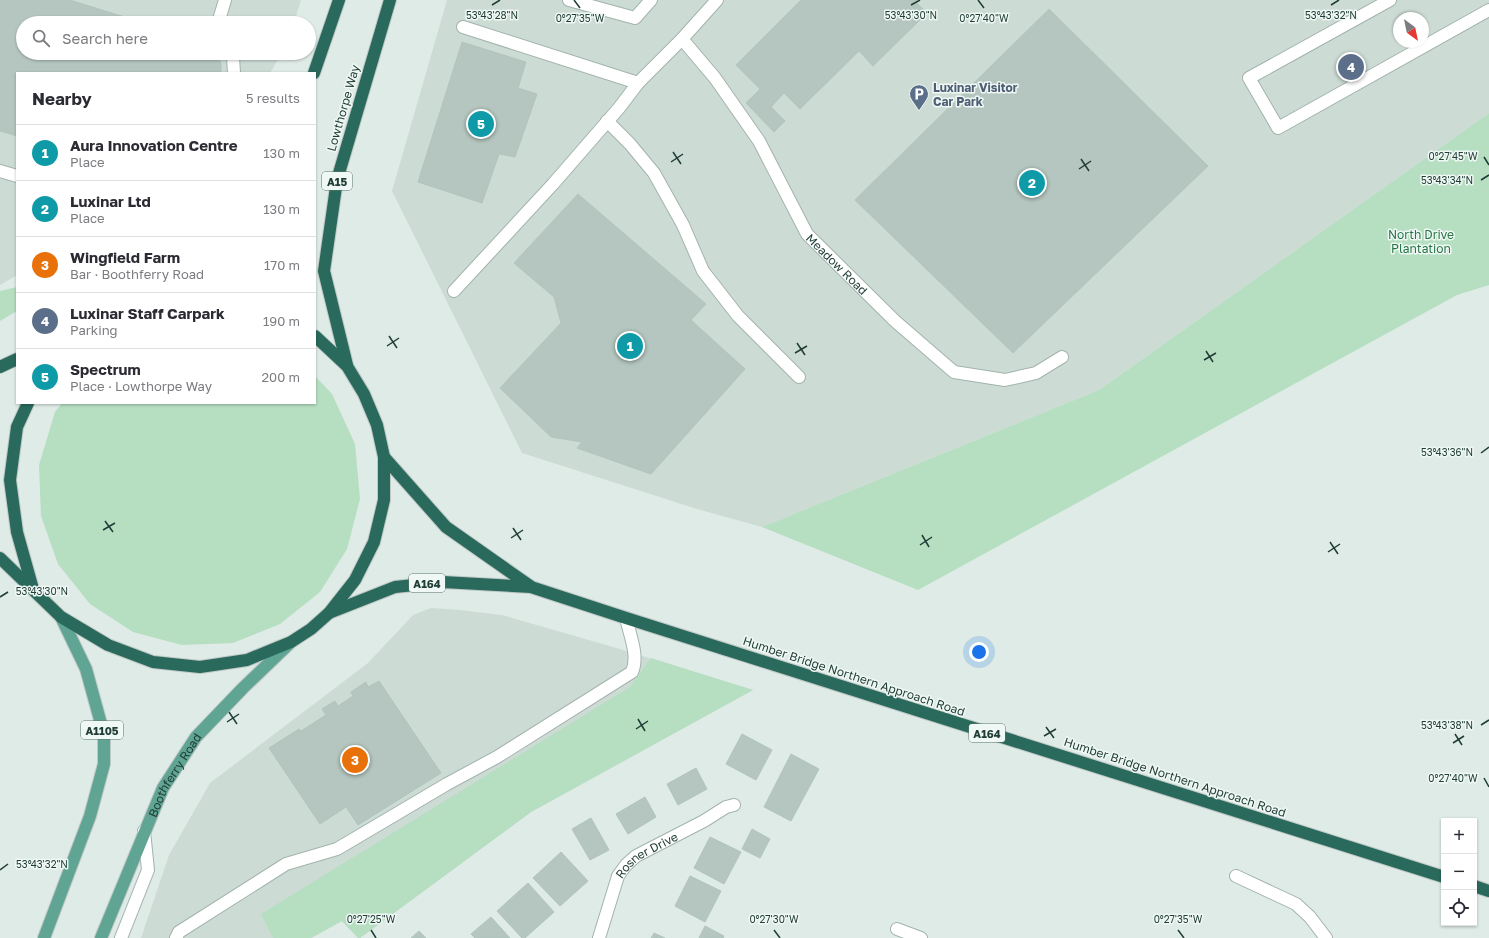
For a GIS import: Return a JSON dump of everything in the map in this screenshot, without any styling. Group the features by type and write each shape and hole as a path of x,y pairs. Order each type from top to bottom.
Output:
{"highway":[{"path":"314,72 340,0"},
{"name":"Lowthorpe Way","path":"347,366 324,270 337,180 390,0"},
{"path":"0,558 61,617 108,645 153,662 200,667 247,660 291,642 311,629 328,613 356,580 374,542 384,500 384,457 377,425 367,400 347,366 316,337"},
{"path":"0,367 16,359"},
{"path":"28,404 17,427 10,480 17,532 33,590"},
{"name":"A164","path":"384,457 446,527 531,587"},
{"name":"A164","path":"328,613 395,587 443,582 531,587"},
{"name":"Humber Bridge Northern Approach Road","path":"531,587 1441,876"},
{"path":"1477,887 1489,891"}],"main road":[{"name":"A1105","path":"44,938 88,822 104,764 104,739 102,727 86,669 61,617"},
{"name":"Boothferry Road","path":"101,938 163,788 196,736 291,642"}],"street":[{"path":"220,16 225,0"},
{"path":"569,0 636,18 651,0"},
{"path":"454,291 553,184 638,83 682,39 717,0"},
{"path":"1390,0 1249,78 1278,128 1489,10"},
{"path":"463,27 638,83"},
{"name":"Meadow Road","path":"682,39 715,78 759,141 807,234 895,321 954,372 1005,380 1036,373 1062,357"},
{"path":"233,60 234,72"},
{"path":"607,121 630,144 654,173 683,225 703,271 738,316 799,377"},
{"path":"1,173 16,176"},
{"path":"176,938 179,932 286,864 337,849 447,784 497,757 632,672 635,664 633,647 626,618"},
{"name":"Rosner Drive","path":"599,938 618,876 626,865 636,856 704,821 726,807 734,805"},
{"path":"122,938 148,870 144,831"},
{"path":"1236,876 1296,904 1310,916 1326,938"},
{"path":"897,929 921,938"}],"shaded area":[{"path":"0,0 301,0 296,16 16,16 16,60 278,60 271,72 16,72 16,276 0,285"},
{"path":"447,0 1489,0 1489,113 1099,390 762,527 697,509 522,453 392,191"},
{"path":"431,608 502,615 753,690 531,812 360,938 358,938 342,921 311,938 141,938 169,855 210,783 368,663 413,615"}],"green space":[{"name":"North Drive Plantation","path":"1489,113 1489,285 1457,295 918,590 762,527 1099,390"},
{"path":"16,287 16,312 0,321 0,291"},
{"path":"316,377 332,394 355,444 360,499 347,549 320,592 280,624 233,643 182,645 133,632 90,604 58,564 41,516 39,465 55,412 61,404 316,404"},
{"path":"651,658 753,690 531,812 360,938 358,938 342,921 311,938 273,938 261,914 630,687"}],"building":[{"path":"0,0 70,0 121,16 16,16 16,60 220,60 221,64 221,72 16,72 16,136 0,131"},
{"path":"801,0 917,0 916,2 927,13 873,66 859,51 800,109 784,93 771,107 785,121 774,132 746,103 760,89 736,65"},
{"path":"1049,9 1208,166 1013,353 855,200"},
{"path":"462,42 526,62 518,88 537,94 515,157 499,154 482,203 418,182"},
{"path":"578,194 706,304 691,320 745,369 651,474 577,448 582,442 551,437 500,388 561,323 554,297 514,263"},
{"path":"379,681 441,773 358,825 346,807 320,824 269,748 299,729 301,731 326,715 322,709 335,701 338,706 353,696 351,692 366,682 368,687"},
{"path":"742,734 772,750 756,780 726,764"},
{"path":"791,754 819,769 791,821 764,807"},
{"path":"696,768 707,789 678,805 667,784"},
{"path":"645,797 656,817 628,834 616,814"},
{"path":"591,818 609,850 590,860 572,829"},
{"path":"752,829 770,839 760,858 742,849"},
{"path":"710,837 741,852 724,884 694,868"},
{"path":"561,852 588,881 560,906 533,878"},
{"path":"690,876 721,891 705,922 675,906"},
{"path":"528,883 554,912 525,938 522,938 497,911"},
{"path":"491,917 510,938 475,938 471,934"},
{"path":"705,926 724,936 723,938 699,938"},
{"path":"419,931 426,938 411,938"},
{"path":"654,933 665,938 651,938"}],"place":[{"name":"Luxinar Staff Carpark","path":"1351,67"},
{"name":"Luxinar Visitor Car Park","path":"919,111"},
{"name":"Spectrum","path":"481,124"},
{"name":"Luxinar Ltd","path":"1032,183"},
{"name":"Aura Innovation Centre","path":"630,346"},
{"name":"Wingfield Farm","path":"355,760"}]}
